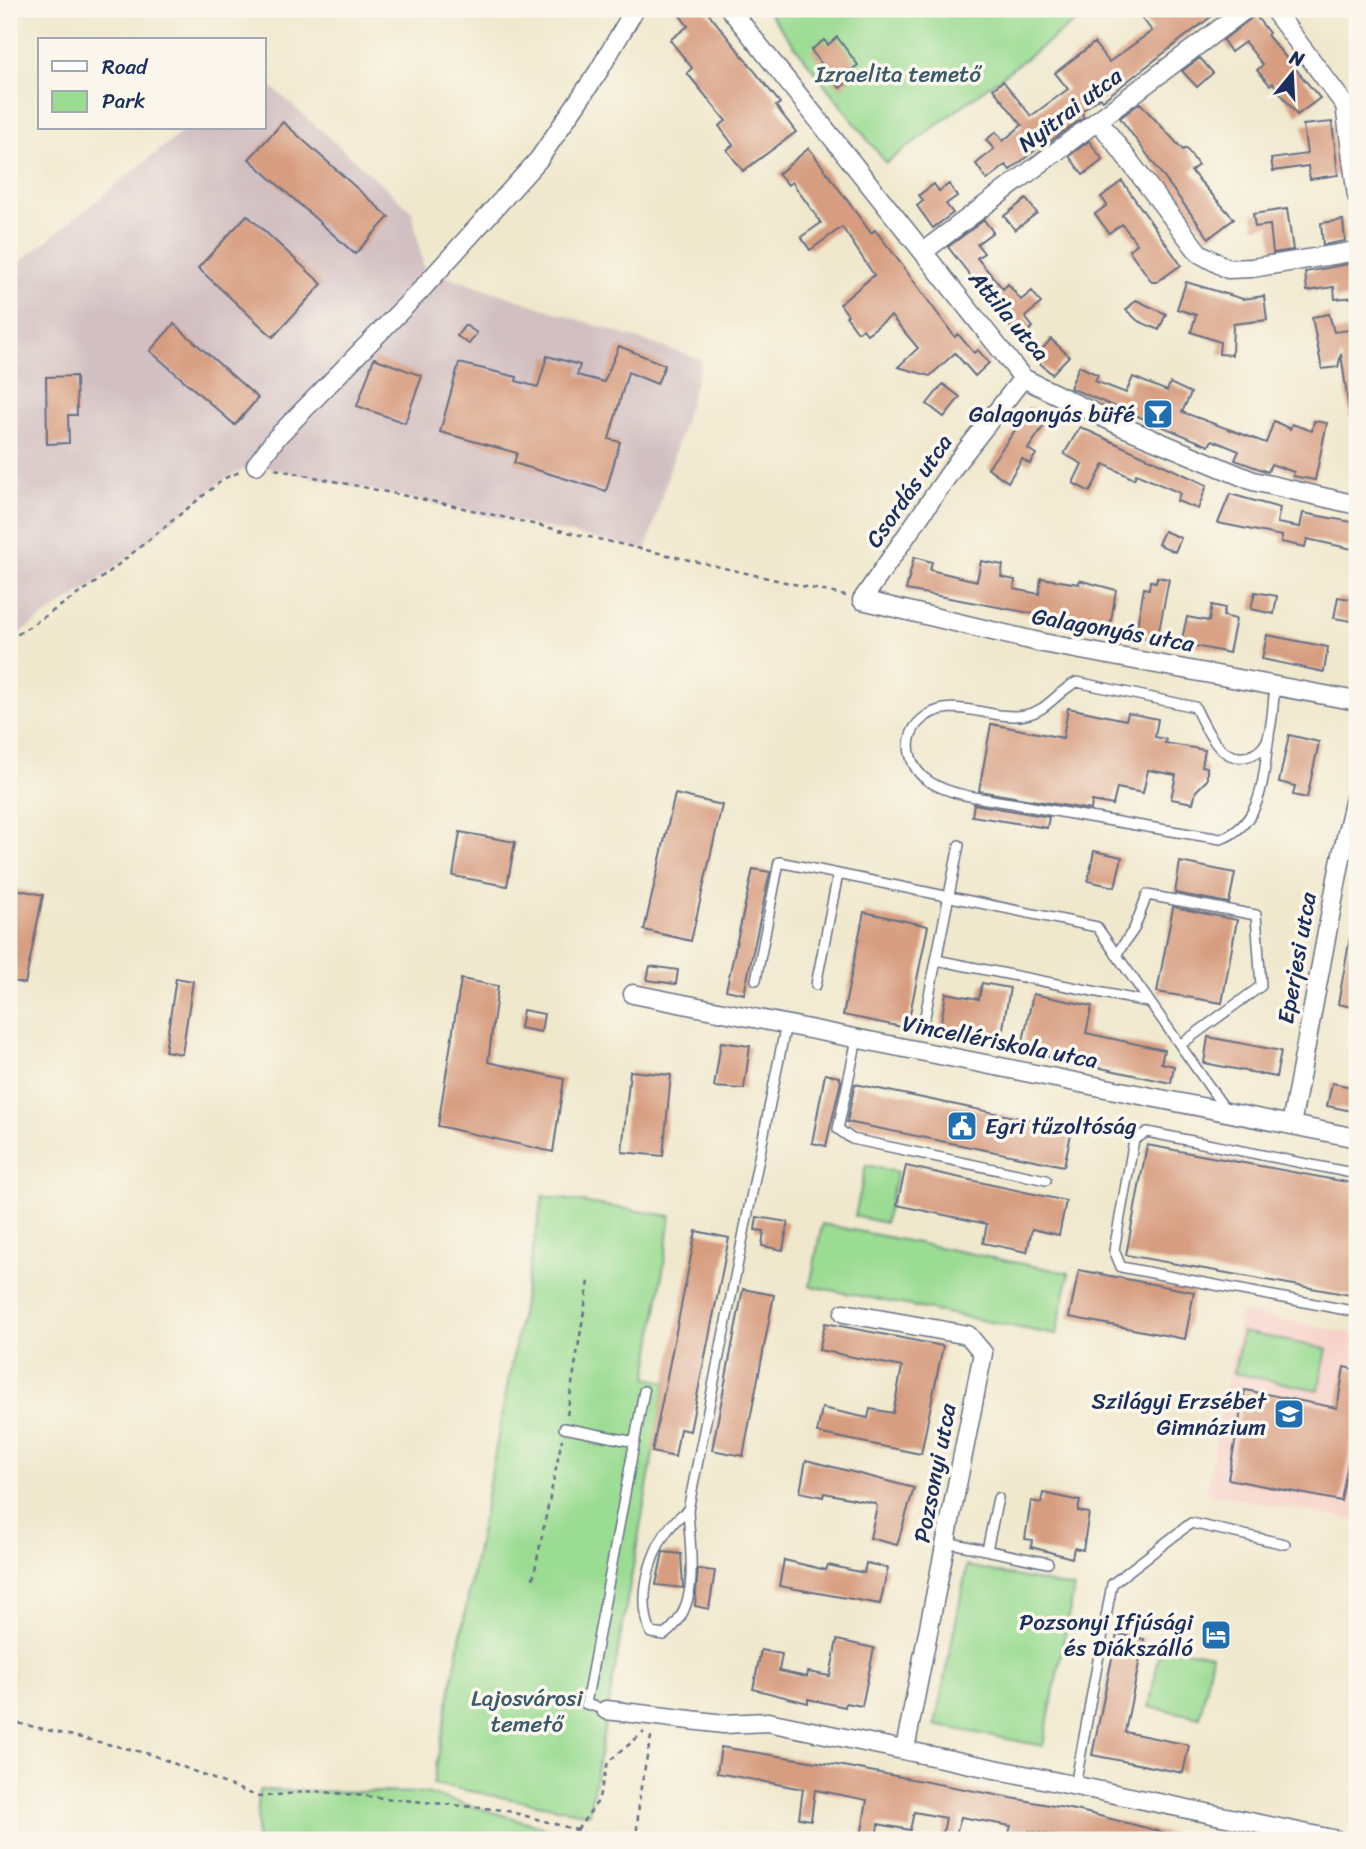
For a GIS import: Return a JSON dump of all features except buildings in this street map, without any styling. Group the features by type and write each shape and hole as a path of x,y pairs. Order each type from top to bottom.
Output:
{"street":[{"path":"256,465 277,437 420,291 539,159 598,72 635,9"},
{"name":"Attila utca","path":"730,9 1023,378 1121,426 1254,481 1357,505"},
{"name":"Nyitrai utca","path":"924,251 1246,9"},
{"path":"1273,9 1351,107 1357,196"},
{"path":"1098,121 1199,253 1228,269 1252,268 1357,251"},
{"name":"Csordás utca","path":"862,600 958,461 1023,378"},
{"name":"Galagonyás utca","path":"862,600 1043,643 1357,701"},
{"name":"Eperjesi utca","path":"1291,1125 1340,863 1356,797"},
{"name":"Vincellériskola utca","path":"633,994 1357,1138"},
{"name":"Pozsonyi utca","path":"844,1313 968,1335 984,1353 905,1749"},
{"path":"606,1710 654,1718 724,1724 768,1722 1075,1786 1269,1834 1336,1840"}],"lane":[{"path":"1269,736 1261,751 1248,757 1232,756 1219,748 1195,707 1077,682 1062,688 1052,702 1023,716 962,708 945,709 930,715 918,723 911,736 910,757 917,774 933,784 979,797 1221,839 1235,834 1258,804 1269,736 1275,685"},
{"path":"925,1016 960,845"},
{"path":"756,980 779,862 1097,927 1226,1111"},
{"path":"816,985 838,874"},
{"path":"1116,955 1134,929 1147,895 1256,915 1261,986 1180,1045"},
{"path":"936,960 1148,1002"},
{"path":"688,1510 678,1518 653,1552 643,1614 650,1633 664,1634 677,1626 684,1613 691,1584 688,1510 786,1024"},
{"path":"857,1039 838,1129 852,1139 1046,1180"},
{"path":"1357,1174 1147,1132 1134,1140 1114,1250 1121,1266 1357,1312"},
{"path":"606,1710 586,1704 644,1391"},
{"path":"564,1429 635,1442"},
{"path":"987,1550 998,1499"},
{"path":"1075,1786 1112,1584 1191,1523 1285,1544"},
{"path":"946,1542 1048,1563"}],"path":[{"path":"9,640 98,580 225,478 256,465 450,505 862,600"},
{"path":"533,1579 564,1429 589,1281"},
{"path":"577,1830 597,1801 608,1762 638,1740 654,1718"},
{"path":"636,1840 640,1792 654,1718"},
{"path":"9,1721 150,1754 259,1797 314,1791 504,1810 577,1830 598,1840"}],"shaded area":[{"path":"273,88 412,211 424,269 702,360 646,550 256,465 225,478 98,581 9,640 9,271 185,130 266,130 266,89"},
{"name":"Szilágyi Erzsébet Gimnázium","path":"1241,1312 1357,1334 1357,1521 1206,1493"}],"green space":[{"name":"Izraelita temető","path":"766,9 1092,9 886,163"},
{"path":"866,1165 897,1172 885,1223 855,1216"},
{"name":"Lajosvárosi temető","path":"543,1196 671,1216 647,1378 666,1382 589,1814 433,1784"},
{"path":"822,1224 1069,1273 1056,1335 810,1286"},
{"path":"1242,1332 1327,1349 1318,1390 1234,1373"},
{"path":"967,1566 1074,1588 1043,1746 935,1725"},
{"path":"1161,1645 1212,1655 1200,1717 1149,1707"},
{"path":"259,1790 426,1793 589,1840 256,1840"}],"place":[{"name":"Galagonyás büfé","path":"1158,414"},
{"name":"Egri tűzoltóság","path":"962,1126"},
{"name":"Szilágyi Erzsébet Gimnázium","path":"1289,1414"},
{"name":"Pozsonyi Ifjúsági és Diákszálló","path":"1216,1635"}]}
